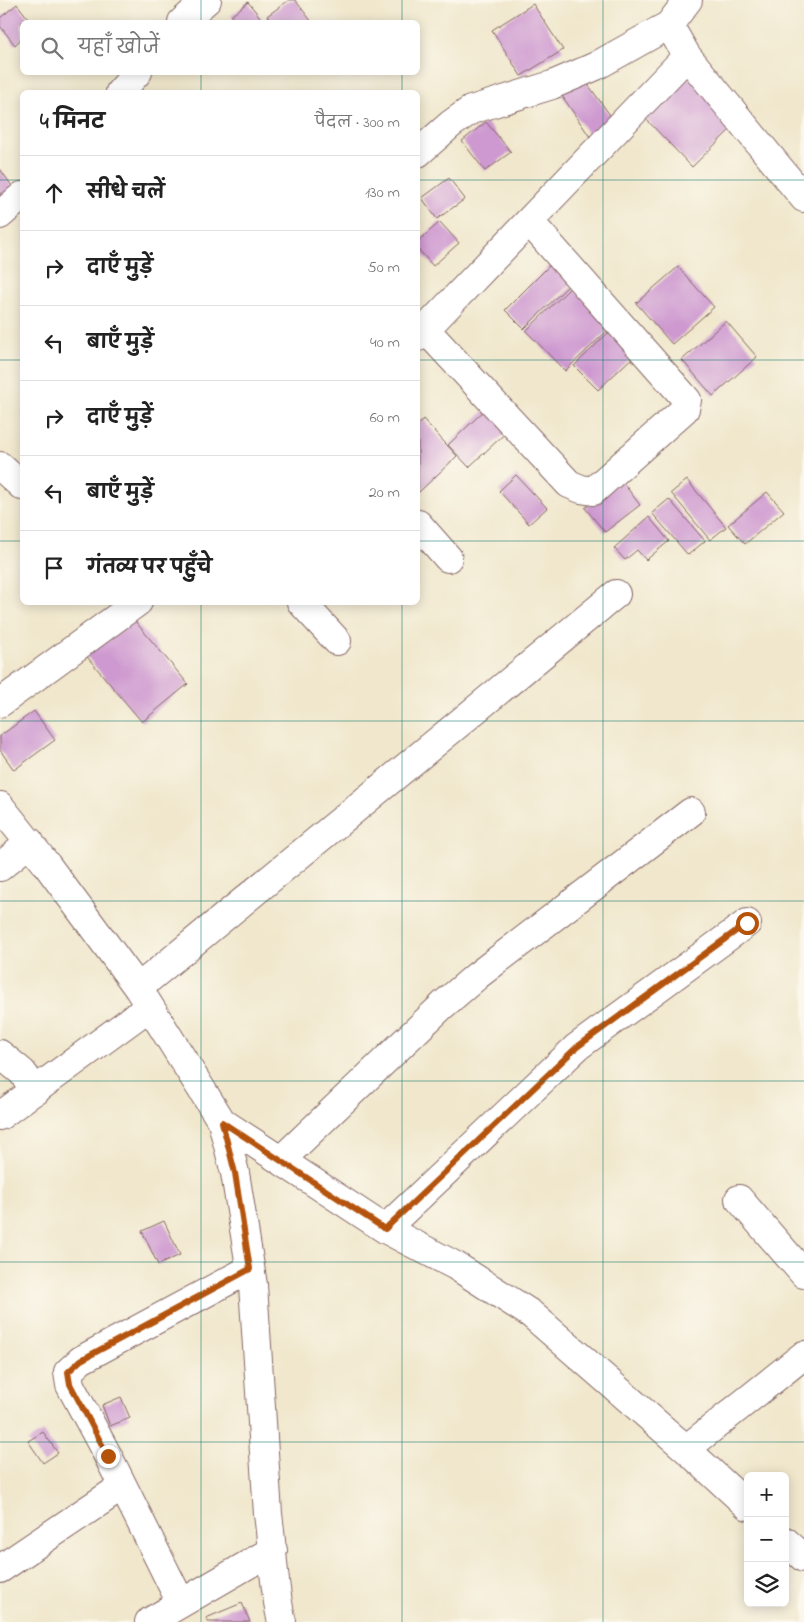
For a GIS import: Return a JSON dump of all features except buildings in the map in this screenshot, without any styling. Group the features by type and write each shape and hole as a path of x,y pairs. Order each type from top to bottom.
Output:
{"street":[{"path":"184,20 207,0"},
{"path":"420,151 451,124 471,110 552,85 596,66 669,24 688,0"},
{"path":"669,24 687,56 804,198"},
{"path":"529,221 687,400 686,409 593,491 581,490 569,484 421,333 687,56"},
{"path":"122,90 135,75"},
{"path":"0,215 20,198"},
{"path":"0,466 20,484"},
{"path":"420,526 448,558"},
{"path":"0,1116 36,1091 616,594"},
{"path":"0,703 134,605"},
{"path":"304,605 337,641"},
{"path":"0,806 30,842 144,997 222,1122 235,1173 253,1285 268,1514 277,1604 282,1622"},
{"path":"282,1159 443,1005 471,981 691,812"},
{"path":"0,867 30,842"},
{"path":"385,1229 577,1047 747,923"},
{"path":"0,1054 22,1072 36,1091"},
{"path":"222,1122 282,1159 385,1229 456,1266 531,1314 686,1449 744,1502"},
{"path":"739,1199 804,1274"},
{"path":"182,1603 70,1384 68,1372 81,1360 250,1269"},
{"path":"686,1449 804,1355"},
{"path":"0,1568 123,1486"},
{"path":"789,1545 804,1558"},
{"path":"149,1622 273,1550"}],"route":[{"path":"108,1456 70,1384 68,1372 81,1360 250,1269 235,1173 222,1122 282,1159 385,1229 577,1047 747,923"}]}
